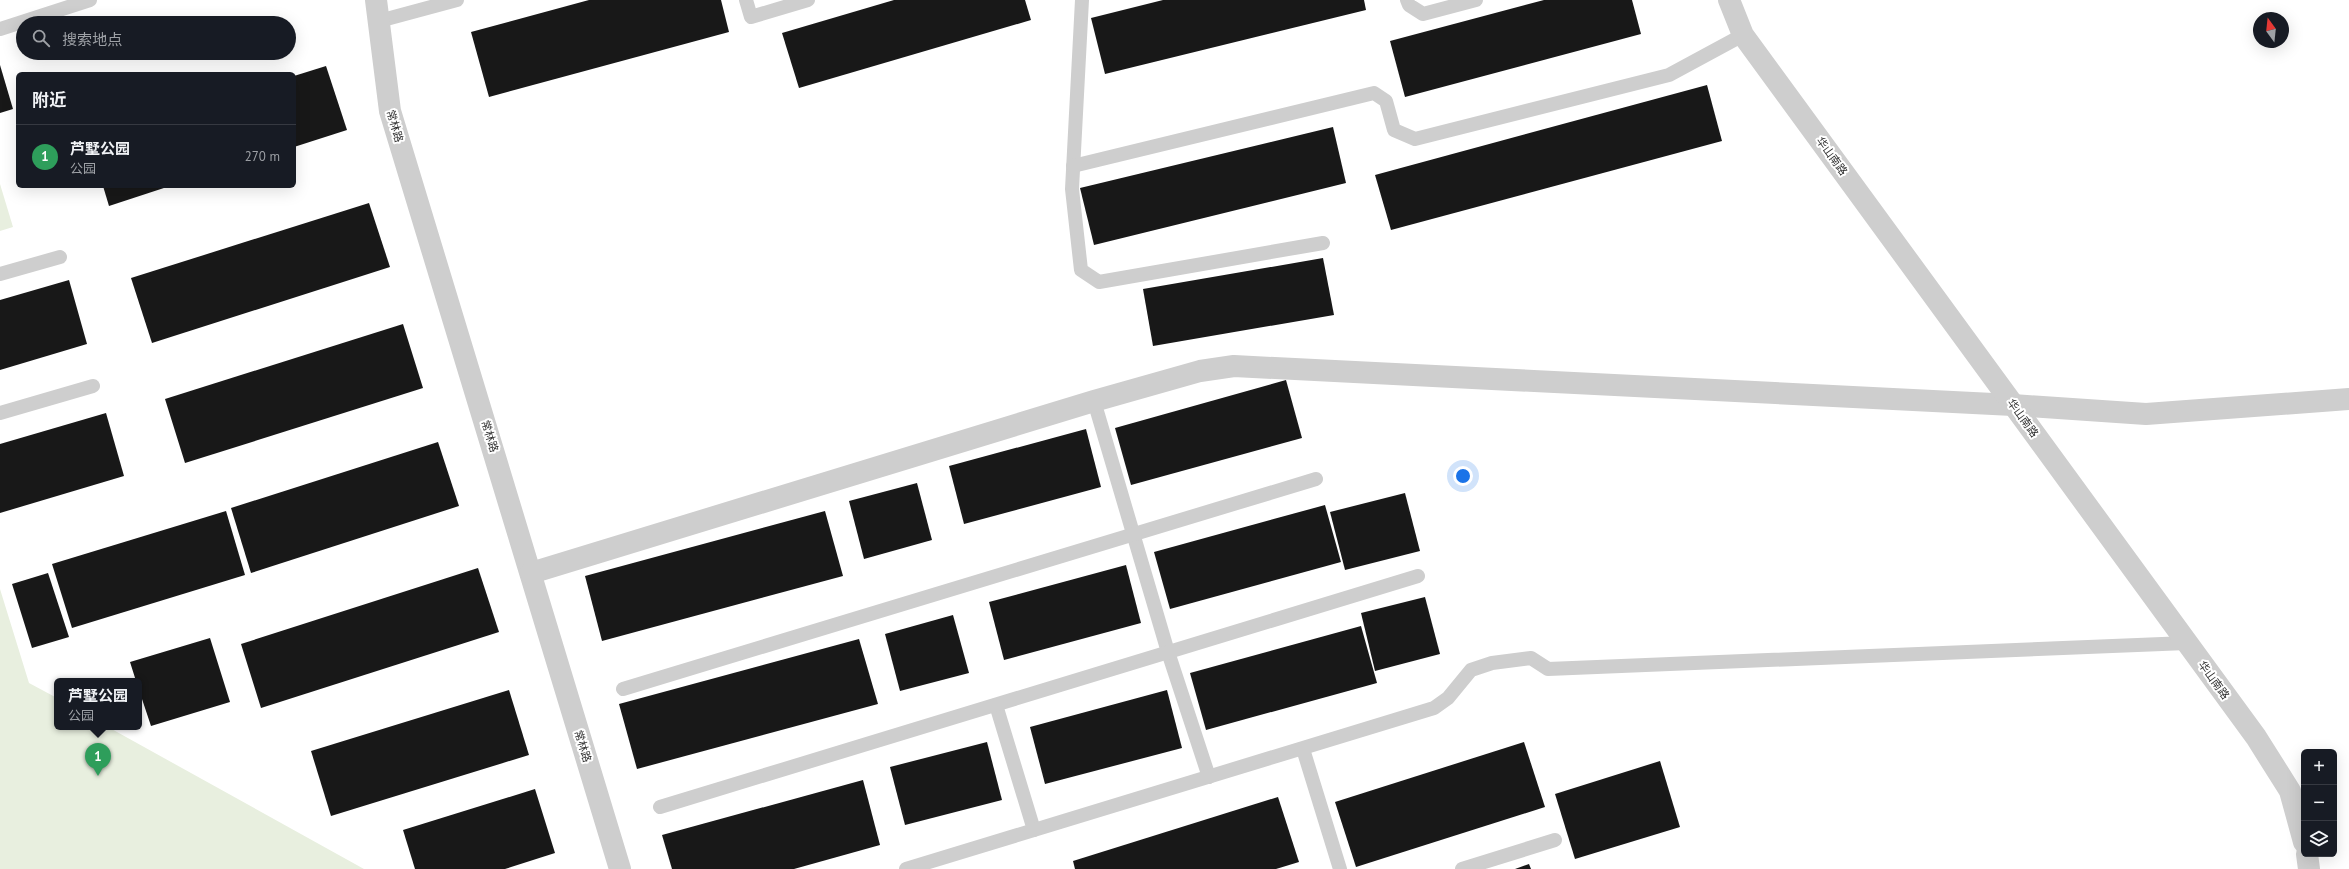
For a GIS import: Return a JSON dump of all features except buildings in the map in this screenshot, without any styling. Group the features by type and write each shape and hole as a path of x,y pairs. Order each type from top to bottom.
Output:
{"street":[{"name":"常林路","path":"376,0 390,110 620,869"},
{"name":"华山南路","path":"1729,0 1743,36 2256,737 2290,791 2301,831"},
{"path":"531,573 1094,401 1200,371 1234,366 2013,405 2146,414 2349,399"},
{"path":"2307,857 2309,869"}],"lane":[{"path":"40,16 90,0"},
{"path":"379,21 457,0"},
{"path":"746,0 751,17 808,0"},
{"path":"1082,0 1072,189 1081,270 1099,282 1323,243"},
{"path":"1407,0 1409,5 1422,14 1476,0"},
{"path":"0,29 16,24"},
{"path":"1073,166 1374,93 1386,101 1394,130 1414,139 1669,75 1743,36"},
{"path":"0,274 60,257"},
{"path":"0,413 92,386"},
{"path":"1094,401 1168,652 1209,777"},
{"path":"623,689 1316,478"},
{"path":"660,807 1418,576"},
{"path":"906,869 1434,708 1448,698 1471,670 1492,663 1531,658 1548,669 2187,643"},
{"path":"996,705 1034,830"},
{"path":"1303,749 1340,869"},
{"path":"1462,869 1555,840"}],"green space":[{"path":"0,184 13,227 0,231"},
{"path":"0,589 29,683 54,696 54,730 113,730 364,869 0,869"}],"place":[{"name":"芦墅公园","path":"98,776"}]}
